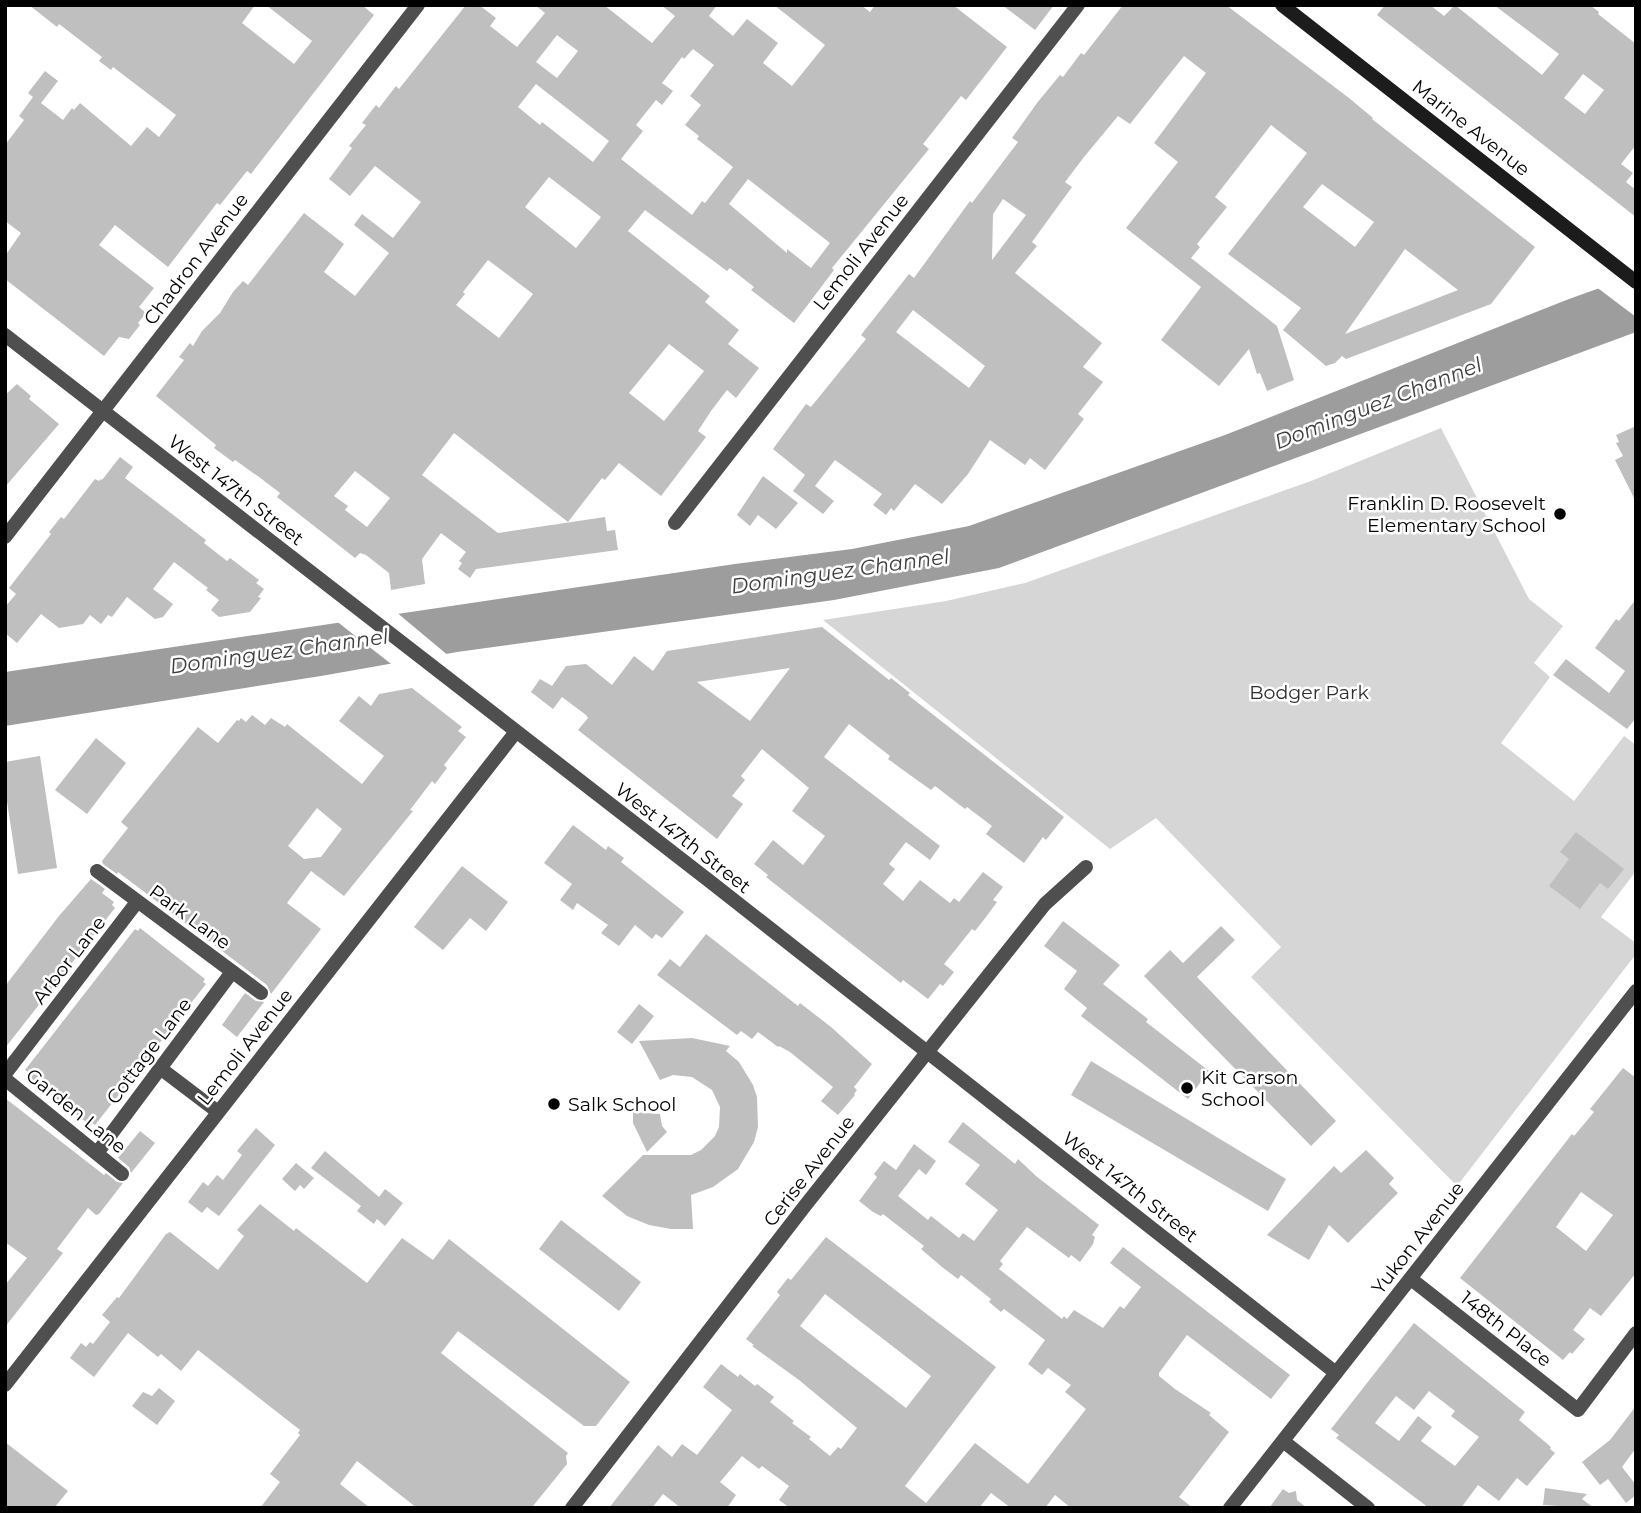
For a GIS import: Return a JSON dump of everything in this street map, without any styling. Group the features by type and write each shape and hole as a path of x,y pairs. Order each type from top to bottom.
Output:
{"main road":[{"name":"Marine Avenue","path":"1282,5 1630,277"}],"street":[{"name":"Chadron Avenue","path":"5,537 418,5"},
{"name":"Lemoli Avenue","path":"675,523 1078,5"},
{"name":"West 147th Street","path":"5,335 1336,1373"},
{"name":"Lemoli Avenue","path":"5,1385 515,733"},
{"name":"Cerise Avenue","path":"572,1508 804,1207 1045,904 1086,867"},
{"name":"Park Lane","path":"97,871 261,993"},
{"name":"Arbor Lane","path":"5,1077 137,902"},
{"name":"Cottage Lane","path":"97,1153 232,972"},
{"name":"Yukon Avenue","path":"1230,1508 1636,991"},
{"path":"160,1068 218,1112"},
{"name":"Garden Lane","path":"5,1077 122,1174"},
{"name":"148th Place","path":"1411,1279 1577,1410 1636,1334"},
{"path":"1283,1441 1368,1508"}],"green space":[{"name":"Bodger Park","path":"1441,428 1529,599 1563,626 1534,663 1550,677 1501,743 1574,801 1624,736 1636,745 1636,871 1601,917 1636,943 1636,954 1457,1186 1251,977 1281,947 1156,818 1110,849 823,620 946,601 1025,583 1311,481"}],"water":[{"name":"Dominguez Channel","path":"1636,275 1636,332 999,568 834,600 457,652 5,726 5,672 852,549 969,526 1225,435"}],"pier":[{"path":"1636,272 1636,317 1595,286"},
{"path":"395,611 450,657 395,667 335,620"}],"building":[{"path":"29,5 255,5 242,23 294,64 312,41 266,5 362,5 374,15 251,174 247,171 220,205 217,203 168,267 115,225 99,245 154,288 139,307 146,313 138,323 140,325 129,339 119,337 104,356 5,279 5,256 21,233 5,221 5,145 24,120 19,116 33,97 28,93 45,71 58,81 41,103 63,120 72,108 74,110 80,103 131,146 147,127 159,137 176,115 113,67 111,70 99,61 102,57"},
{"path":"466,5 479,5 496,18 490,26 517,47 545,13 535,5 604,5 652,43 675,16 661,5 717,5 709,16 733,36 747,19 778,43 763,63 792,86 825,45 774,5 861,5 870,12 875,5 953,5 1007,47 966,100 961,96 923,144 929,149 832,268 834,270 794,323 751,290 754,287 730,268 727,271 645,210 628,231 710,296 705,302 739,330 728,344 759,368 736,398 727,390 698,431 706,437 661,496 619,463 605,480 602,478 568,522 454,433 422,475 498,533 605,517 607,531 615,530 618,550 476,569 470,578 458,569 462,563 459,561 466,552 441,533 422,559 425,584 391,590 389,573 366,555 360,553 355,558 277,497 280,493 214,448 216,445 156,396 184,360 179,357 190,343 193,346 243,281 248,285 304,213 344,244 324,272 355,296 389,253 354,225 362,214 393,238 421,202 375,166 350,196 329,179 352,148 349,146 366,125 362,123 376,105 379,108 396,86 399,89","holes":["557,35 578,51 557,78 536,62","693,49 714,65 690,96 701,105 685,125 699,136 697,139 733,167 692,215 621,159 643,131 636,125 656,100 662,105 673,91 662,83 682,57 684,59","536,84 609,141 593,162 542,122 540,125 518,107","549,177 601,217 576,248 525,207","748,179 830,243 811,268 787,249 787,253 729,204","488,260 533,294 499,338 456,305 465,294 463,292","669,344 704,371 664,421 629,393","355,471 390,498 367,527 345,510 348,506 334,496"]},
{"path":"1002,5 1054,5 1035,30"},
{"path":"1123,5 1226,5 1349,98 1535,247 1491,304 1346,359 1342,356 1335,363 1326,366 1283,330 1301,308 1228,254 1307,153 1271,125 1215,197 1227,207 1197,244 1200,247 1191,258 1277,326 1294,380 1267,391 1260,373 1257,374 1249,349 1219,386 1161,340 1201,287 1126,228 1178,162 1154,143 1206,73 1184,56 1130,124 1118,116 1084,157 1065,182 1072,187 1032,242 1037,246 1015,273 1102,343 1083,367 1103,382 1078,414 1084,419 1045,470 1030,458 1025,465 990,440 968,474 942,504 915,484 894,511 891,508 886,515 873,505 882,494 835,460 815,486 834,501 823,514 793,491 805,475 773,449 806,404 811,407 866,339 861,335 909,274 914,278 970,201 972,203 1018,142 1012,138 1037,103 1060,75 1063,77 1081,53 1084,55","holes":["1322,184 1374,222 1355,247 1303,207","1003,199 1026,215 992,260 993,214","1405,249 1458,290 1345,334","913,310 985,366 969,388 896,332"]},
{"path":"1385,5 1430,5 1444,16 1455,5 1542,75 1559,54 1494,5 1590,5 1599,12 1598,14 1636,44 1636,145 1621,164 1633,173 1626,182 1636,190 1636,217 1377,15","holes":["1583,74 1604,90 1585,114 1564,98"]},
{"path":"17,384 31,396 29,399 59,424 5,487 5,395"},
{"path":"1636,426 1636,502 1615,460 1623,456 1616,443 1619,442 1616,435"},
{"path":"120,457 133,467 125,478 206,540 204,543 227,561 230,558 259,580 256,583 264,589 258,597 261,598 250,612 219,617 211,610 219,600 174,562 153,589 173,604 163,617 155,619 127,597 112,617 108,615 101,624 90,615 83,624 59,628 41,614 17,643 5,633 5,607 16,594 9,588 61,517 64,519 95,479 102,480"},
{"path":"763,476 798,503 776,529 758,515 750,526 737,515"},
{"path":"1636,599 1636,718 1627,729 1553,675 1566,659 1609,693 1625,671 1595,648 1616,619 1619,621"},
{"path":"822,627 889,680 891,678 910,693 908,695 1064,817 1046,840 1043,837 1024,863 986,834 992,826 935,786 931,790 888,759 890,756 849,724 824,757 940,846 930,860 906,842 889,864 895,869 883,884 903,901 920,880 950,903 954,898 959,902 983,872 1003,887 993,900 997,902 986,917 975,931 972,929 944,964 954,972 928,999 903,980 901,983 766,877 768,875 754,864 773,840 803,865 825,836 792,811 809,788 762,749 741,776 745,780 732,796 743,804 717,839 578,730 588,718 586,715 562,697 553,709 531,692 540,679 552,686 566,666 586,664 612,685 634,656 653,671 667,651","holes":["790,668 750,721 697,682"]},
{"path":"412,688 462,727 458,731 466,737 444,765 447,768 435,784 432,781 410,810 413,811 344,896 311,871 287,903 321,929 271,994 267,985 118,872 117,874 103,864 102,861 128,828 121,822 198,727 218,743 241,718 246,722 252,715 265,725 271,718 285,727 287,724 362,784 384,756 339,721 359,696 371,706 379,694","holes":["317,808 342,829 321,857 304,859 288,846"]},
{"path":"96,738 126,763 87,814 55,790"},
{"path":"40,756 57,868 18,874 5,788 5,762"},
{"path":"573,825 606,850 608,846 624,858 621,862 684,912 662,938 656,934 652,939 635,925 619,946 601,933 608,925 577,903 573,910 560,900 572,884 544,863"},
{"path":"1576,832 1624,869 1608,889 1600,883 1580,909 1549,886 1569,859 1560,852"},
{"path":"462,866 508,902 486,931 470,918 443,950 414,927"},
{"path":"91,879 105,889 102,893 114,902 112,905 115,908 5,1048 5,986"},
{"path":"1063,921 1120,965 1103,984 1209,1071 1188,1099 1081,1016 1087,1008 1064,989 1077,971 1044,946"},
{"path":"1221,926 1235,940 1197,977 1336,1121 1311,1146 1144,976 1170,950 1183,963"},
{"path":"140,928 205,979 203,982 206,984 95,1125 92,1123 91,1126 26,1075 28,1072 25,1070 135,929 138,931"},
{"path":"706,934 798,1006 800,1003 831,1027 872,1064 854,1087 857,1090 855,1095 838,1115 821,1101 833,1087 790,1052 778,1047 758,1032 752,1039 741,1031 737,1035 657,975 670,959 680,967"},
{"path":"245,993 256,1001 264,1002 237,1037 222,1025"},
{"path":"639,1004 654,1016 632,1044 617,1032"},
{"path":"692,1038 730,1046 726,1051 739,1062 753,1085 757,1097 758,1127 754,1142 738,1169 713,1187 691,1195 693,1229 671,1229 649,1225 627,1216 602,1196 643,1155 691,1155 701,1150 715,1136 719,1127 720,1107 712,1090 692,1077 673,1075 660,1080 639,1041"},
{"path":"1091,1061 1286,1179 1268,1211 1071,1095"},
{"path":"1623,1068 1636,1078 1636,1273 1601,1316 1590,1308 1573,1330 1585,1339 1563,1360 1460,1278 1572,1134 1574,1136 1594,1112 1590,1109","holes":["1581,1192 1613,1215 1586,1251 1556,1227"]},
{"path":"5,1098 104,1175 106,1173 117,1182 123,1183 99,1214 96,1215 88,1208 57,1249 63,1253 5,1327 5,1285 27,1258 5,1242"},
{"path":"633,1112 660,1114 662,1126 667,1132 647,1152 633,1123"},
{"path":"963,1122 1015,1164 1018,1159 1099,1225 1092,1235 1095,1237 1093,1244 1080,1262 1071,1255 1069,1258 1027,1227 1000,1261 1003,1264 999,1269 1062,1319 1064,1316 1067,1319 1074,1310 1103,1328 1120,1306 1124,1309 1141,1287 1110,1263 1123,1247 1290,1375 1271,1399 1187,1335 1159,1373 1159,1376 1175,1389 1211,1413 1209,1415 1229,1432 1179,1497 1193,1508 1071,1508 1055,1495 1045,1508 1011,1508 991,1493 979,1508 790,1508 779,1500 789,1486 762,1466 759,1469 742,1456 720,1482 736,1495 727,1508 681,1508 663,1494 652,1508 609,1508 658,1445 672,1457 682,1444 697,1455 732,1410 703,1387 721,1364 774,1397 770,1402 830,1456 838,1447 841,1449 857,1428 746,1339 780,1295 777,1292 788,1278 791,1280 826,1237 996,1367 905,1486 926,1503 975,1443 1028,1484 1086,1409 1065,1392 1071,1385 1048,1368 1042,1375 1028,1364 1045,1340 1004,1309 1001,1312 989,1302 991,1299 961,1275 958,1279 942,1267 921,1249 924,1246 883,1214 881,1216 873,1212 859,1201 877,1177 874,1174 884,1161 896,1170 914,1144 936,1161 926,1175 919,1169 898,1196 928,1220 931,1216 959,1238 963,1233 974,1241 998,1210 965,1184 980,1165 948,1142","holes":["825,1294 931,1376 906,1408 800,1326"]},
{"path":"256,1128 275,1145 219,1216 207,1207 202,1213 188,1202 203,1182 208,1186 217,1175 223,1180 242,1155 237,1151"},
{"path":"140,1131 155,1143 131,1173 129,1167 118,1158"},
{"path":"1366,1150 1394,1178 1389,1184 1398,1193 1348,1243 1329,1225 1309,1260 1267,1235 1334,1166 1341,1173"},
{"path":"325,1151 379,1197 385,1189 403,1203 385,1226 377,1219 374,1224 357,1211 361,1206 311,1168"},
{"path":"296,1163 314,1178 304,1189 300,1185 295,1191 282,1179"},
{"path":"260,1204 367,1283 402,1238 433,1260 449,1239 630,1382 596,1426 584,1426 458,1331 441,1353 568,1453 567,1464 533,1506 417,1508 357,1461 340,1484 370,1508 260,1508 280,1482 270,1474 300,1435 300,1430 198,1350 181,1371 161,1354 158,1357 128,1333 94,1377 70,1358 81,1343 86,1347 90,1342 93,1344 110,1322 102,1315 117,1297 119,1298 166,1234 170,1232 218,1270 244,1236 237,1230"},
{"path":"561,1220 641,1282 619,1311 539,1249"},
{"path":"1414,1323 1525,1412 1519,1420 1555,1453 1527,1486 1517,1478 1499,1501 1478,1485 1461,1508 1429,1508 1336,1438 1339,1435 1331,1429","holes":["1429,1391 1455,1411 1451,1416 1479,1437 1455,1466 1421,1441 1432,1427 1418,1416 1399,1441 1375,1423 1396,1396 1414,1410"]},
{"path":"159,1388 175,1401 157,1425 132,1406 143,1392 152,1396"},
{"path":"1636,1406 1636,1448 1622,1467 1636,1485 1636,1495 1626,1503 1608,1479 1600,1485 1582,1462 1610,1440"},
{"path":"5,1442 68,1491 54,1508 5,1508"},
{"path":"1545,1488 1587,1494 1582,1499 1594,1508 1543,1505"},
{"path":"1283,1489 1289,1493 1296,1491 1297,1500 1307,1508 1269,1508"}],"place":[{"name":"Franklin D. Roosevelt Elementary School","path":"1560,514"},
{"name":"Kit Carson School","path":"1187,1088"},
{"name":"Salk School","path":"554,1104"}]}
